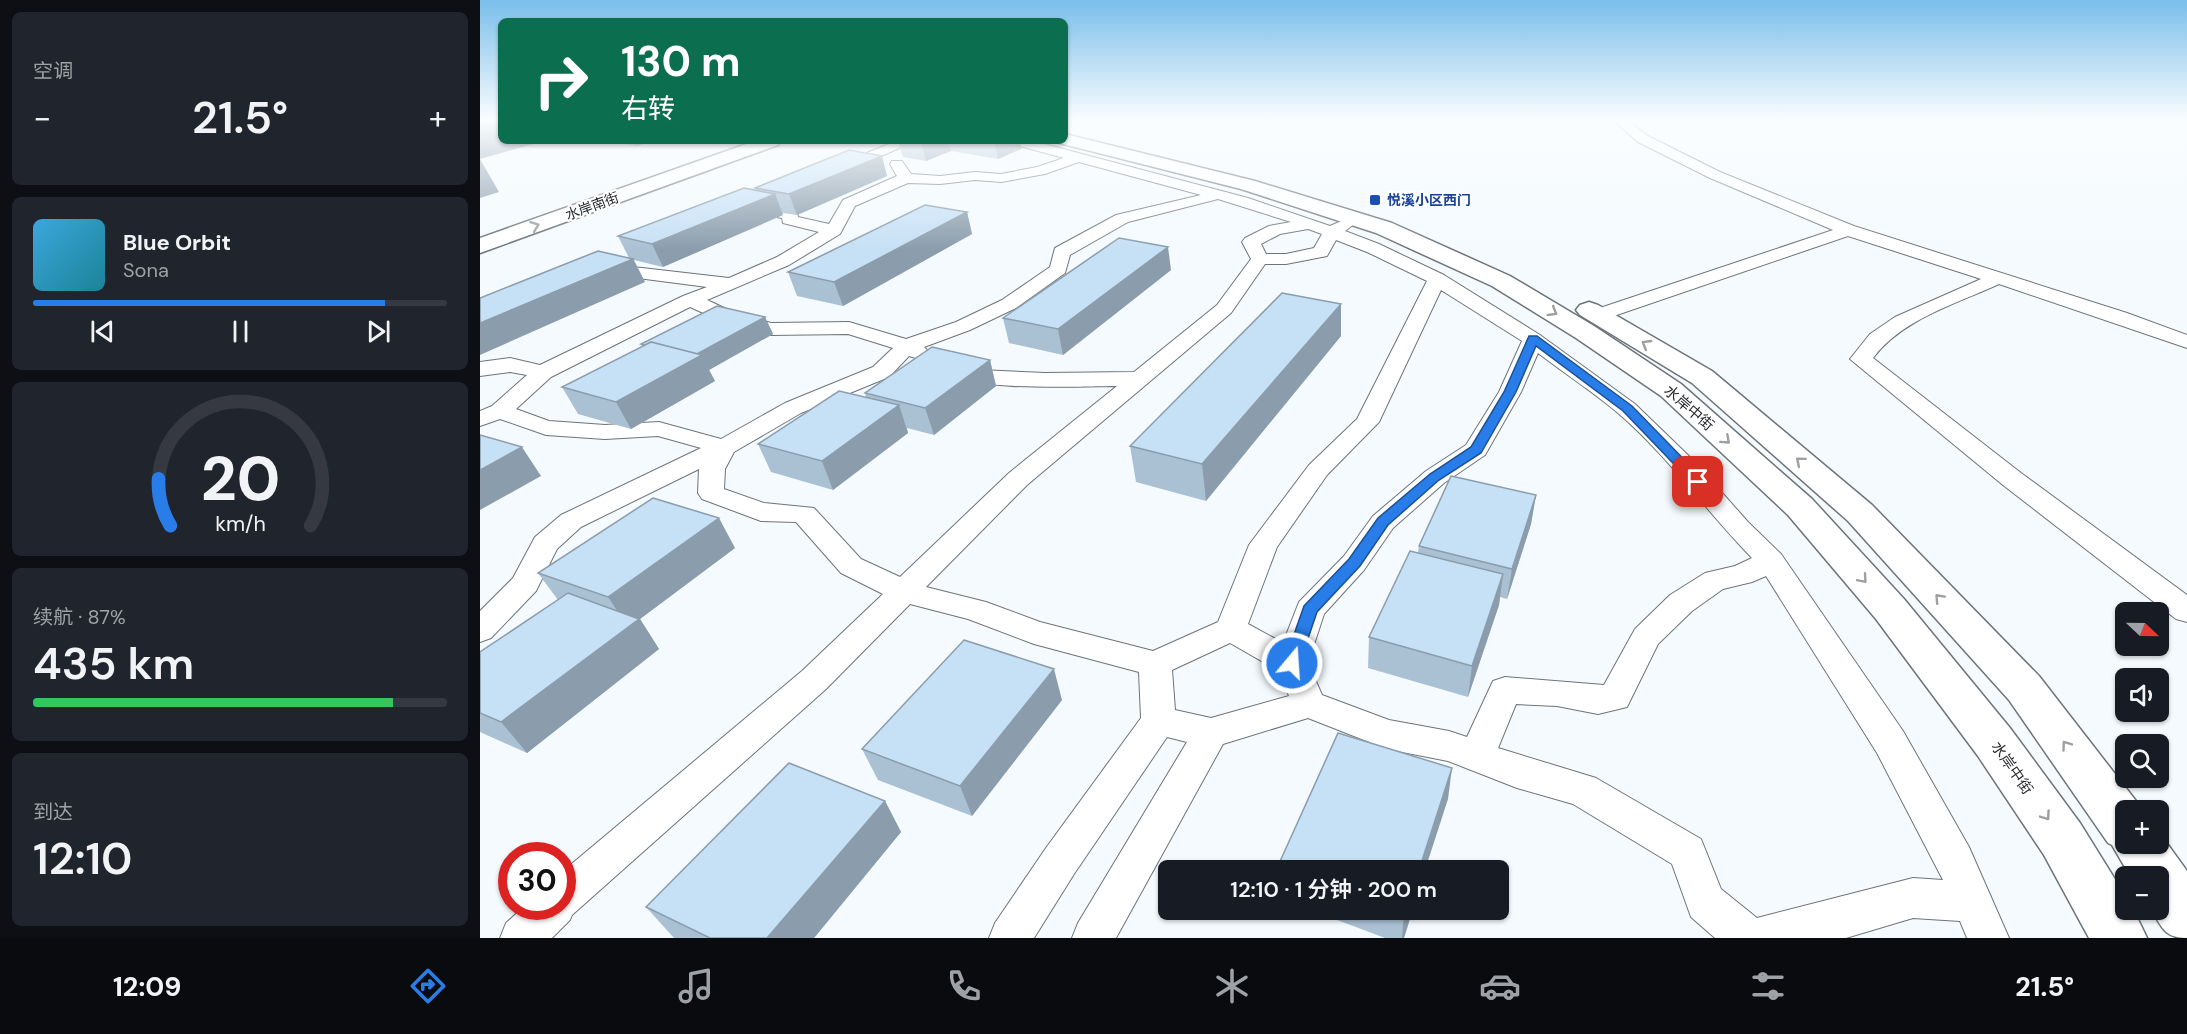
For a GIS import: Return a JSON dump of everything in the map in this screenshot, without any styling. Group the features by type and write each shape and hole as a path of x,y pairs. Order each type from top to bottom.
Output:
{"street":[{"name":"水岸南街","path":"480,227 668,163"},
{"name":"水岸南街","path":"480,246 711,163"},
{"path":"831,172 856,163"},
{"path":"895,163 906,178"},
{"path":"490,415 543,372 690,300 783,261 834,230 849,203 906,178 940,180 975,176 1001,178 1040,171 1052,163"},
{"path":"1115,163 1217,195 1333,225 1437,279 1533,339 1627,409 1685,466 1738,528 1771,561 1890,742 1954,860 1980,920"},
{"name":"水岸中街","path":"1139,163 1248,185 1333,225 1384,228 1501,281 1586,332 1671,390 1800,507 1890,609 1994,742 2062,839 2119,938"},
{"name":"水岸中街","path":"1211,163 1374,208 1464,242 1513,264 1702,377 1860,513 2024,688 2115,811"},
{"path":"1691,163 1848,230 2120,317 2187,342"},
{"path":"480,630 525,584 545,544 571,521 724,447 793,408 881,372 907,346 963,326 1009,304 1059,269 1061,252 1100,232 1110,224 1161,207 1195,202 1217,195"},
{"path":"777,197 743,210 791,214 789,220 834,230"},
{"path":"576,887 814,680 1018,480 1224,309 1260,259 1286,259 1321,252 1333,225"},
{"path":"1598,315 1848,230"},
{"path":"635,255 599,271 735,283"},
{"path":"1998,278 1902,321 1877,338 1862,359 2012,479 2187,611"},
{"path":"724,447 712,469 711,493 761,512 804,514 851,566 904,592 975,610 1034,632 1155,664 1232,629 1263,545 1318,470 1366,422 1437,279"},
{"path":"690,300 728,317 770,329 849,328 907,346 950,369 978,377 1055,380 1140,379"},
{"path":"1292,663 1310,610 1354,563 1383,522 1435,477 1476,450 1510,392 1533,339"},
{"path":"480,369 510,365 543,372"},
{"path":"490,415 546,428 605,432 659,429 724,447"},
{"path":"1477,756 1505,690 1557,693 1598,700 1615,697 1646,637 1681,603 1715,580 1742,575 1771,561"},
{"path":"1232,629 1292,663 1309,704"},
{"path":"1010,938 1060,861 1160,721 1155,664"},
{"path":"1160,721 1211,733 1309,704 1387,734 1449,746 1517,772 1583,790 1687,852 1706,903 1747,938"},
{"path":"1093,938 1211,733"},
{"path":"2145,854 2187,916"},
{"path":"1761,938 1830,922 1913,898 1980,920"},
{"path":"521,938 540,920"}],"building":[{"path":"817,163 865,163 789,194 755,188"},
{"path":"744,188 775,194 652,244 618,236"},
{"path":"925,205 967,212 834,282 788,272"},
{"path":"1119,238 1168,247 1058,329 1003,318"},
{"path":"598,251 633,259 480,323 480,298"},
{"path":"1282,293 1341,304 1202,464 1130,446"},
{"path":"717,306 765,317 697,354 651,342 641,344"},
{"path":"651,342 702,355 616,402 562,387"},
{"path":"932,347 990,360 925,408 865,393"},
{"path":"839,391 899,405 822,461 758,444"},
{"path":"480,435 522,447 480,470"},
{"path":"1451,476 1536,495 1512,569 1419,546"},
{"path":"653,498 719,518 608,597 538,573"},
{"path":"1410,551 1503,574 1472,666 1369,637"},
{"path":"568,593 639,619 501,722 480,713 480,652"},
{"path":"964,640 1054,669 960,786 862,749"},
{"path":"1338,733 1452,768 1422,860 1281,860"},
{"path":"789,763 885,801 767,938 710,938 646,907"}],"place":[{"name":"悦溪小区西门","path":"1375,200"}],"route":[{"path":"1292,663 1310,610 1354,563 1383,522 1435,477 1476,450 1510,392 1533,339 1627,409 1685,466 1698,482"}]}
